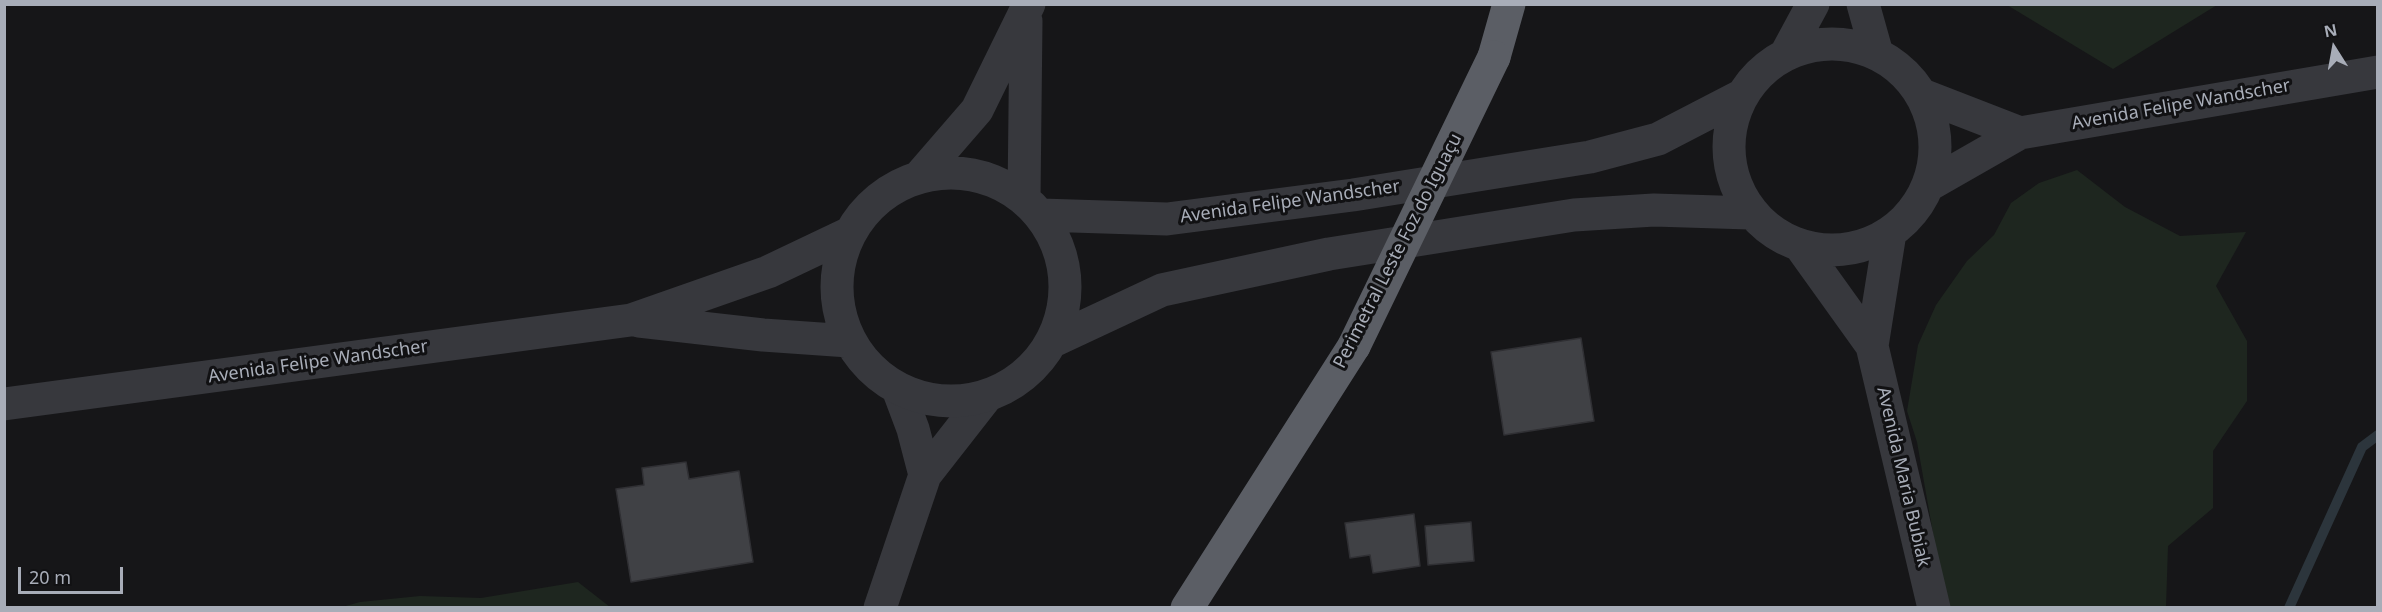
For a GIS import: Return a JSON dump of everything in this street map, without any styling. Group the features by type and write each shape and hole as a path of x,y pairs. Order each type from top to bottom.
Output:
{"highway":[{"name":"Perimetral Leste Foz do Iguaçu","path":"1187,608 1354,346 1494,57 1509,4"}],"street":[{"path":"1786,54 1813,4"},
{"path":"1863,4 1877,54"},
{"path":"919,177 956,173 992,180 1032,207 1062,254 1066,298 1053,341 1025,376 986,397 941,401 898,389 870,369 849,341 838,306 838,268 850,233 879,199 919,177 977,110 1028,9"},
{"path":"1028,9 1032,207"},
{"path":"1816,45 1847,45 1877,54 1902,71 1922,95 1934,124 1936,155 1929,185 1913,212 1890,233 1863,247 1832,251 1801,247 1773,233 1750,213 1734,185 1728,155 1730,125 1741,96 1760,72 1786,54 1816,45"},
{"name":"Avenida Felipe Wandscher","path":"1929,185 2020,133 2378,72"},
{"path":"1922,95 2020,133"},
{"name":"Avenida Felipe Wandscher","path":"1032,207 1167,219 1353,195 1590,157 1658,139 1741,96"},
{"path":"1053,341 1162,290 1329,254 1574,215 1654,210 1750,213"},
{"name":"Avenida Felipe Wandscher","path":"4,404 631,320 768,272 850,233"},
{"name":"Avenida Maria Bubiak","path":"1872,346 1890,233"},
{"name":"Avenida Maria Bubiak","path":"1801,247 1872,346 1934,608"},
{"name":"Avenida Felipe Wandscher","path":"631,320 763,335 849,341"},
{"path":"898,389 913,429 925,475"},
{"path":"880,608 925,475 986,397"}],"shaded area":[{"path":"2007,5 2217,5 2113,69"},
{"path":"2077,170 2125,207 2180,236 2246,232 2216,286 2247,341 2247,401 2213,451 2213,508 2168,546 2166,607 1941,607 1933,533 1917,442 1907,411 1918,345 1936,305 1967,261 1994,235 2011,203 2039,183"},
{"path":"578,582 610,607 342,607 360,602 420,596 481,598"}],"building":[{"path":"1581,338 1594,421 1504,435 1491,352"},
{"path":"686,462 689,479 739,471 753,562 631,582 616,489 644,485 642,468"},
{"path":"1414,514 1420,566 1373,573 1370,555 1350,558 1345,523"},
{"path":"1471,522 1474,561 1428,565 1425,526"}],"waterway":[{"path":"2289,608 2362,447 2378,435"}]}
